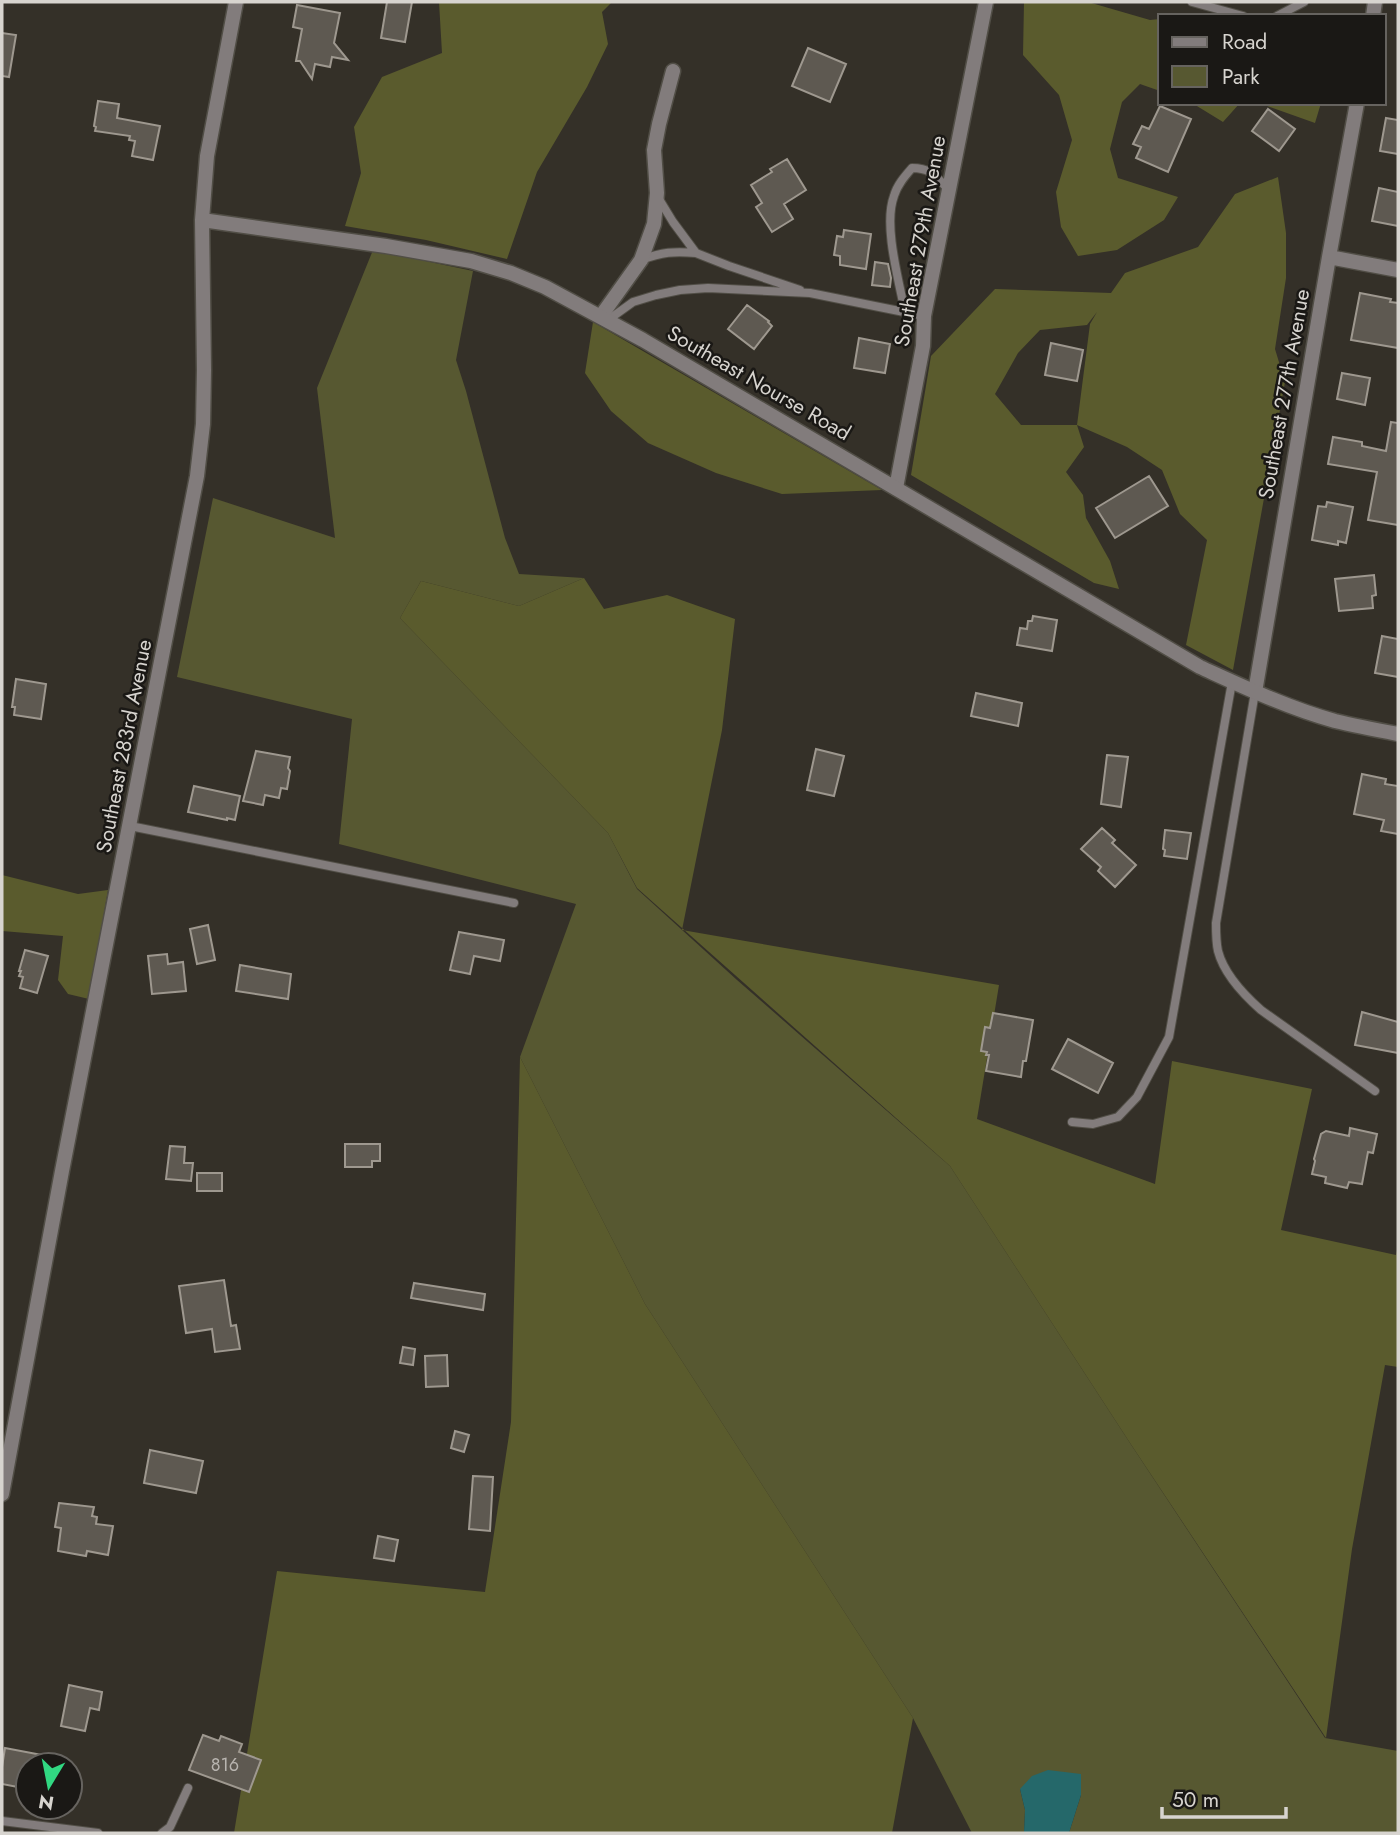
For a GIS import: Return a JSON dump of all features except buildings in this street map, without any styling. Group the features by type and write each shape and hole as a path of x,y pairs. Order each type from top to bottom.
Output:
{"street":[{"name":"Southeast 283rd Avenue","path":"2,1494 197,476 204,370 202,220 207,156 236,2"},
{"name":"Southeast 279th Avenue","path":"896,488 923,346 924,316 986,2"},
{"path":"605,318 641,260 654,224 657,194 654,150 673,71"},
{"name":"Southeast 277th Avenue","path":"1255,692 1357,105"},
{"name":"Southeast Nourse Road","path":"202,220 386,246 471,261 511,272 605,318 1200,667 1255,692 1335,721 1398,734"},
{"path":"1329,257 1398,270"}],"lane":[{"path":"1192,2 1236,14"},
{"path":"1282,14 1304,2"},
{"path":"905,312 889,214 894,194 912,168 923,168 932,173 949,190"},
{"path":"657,194 696,253"},
{"path":"641,260 659,253 696,253 810,293 924,316"},
{"path":"605,318 633,302 680,290 708,288 810,293"},
{"path":"1072,1122 1093,1124 1118,1116 1137,1097 1169,1037 1232,681"},
{"path":"1255,692 1216,923 1218,953 1244,995 1261,1010 1375,1091"},
{"path":"130,825 514,903"},
{"path":"162,1833 170,1827 188,1788"},
{"path":"2,1821 98,1833"}],"green space":[{"path":"373,250 473,271 456,360 505,538 519,574 584,578 519,606 421,581 400,618 608,833 637,889 950,1166 1325,1738 1398,1751 1398,1833 1069,1833 1081,1795 1020,1789 1025,1810 1024,1832 972,1833 913,1718 645,1304 520,1057 576,904 339,844 352,719 177,677 213,498 335,538 317,388"}],"shaded area":[{"path":"439,2 612,2 602,12 608,44 587,87 537,172 507,259 426,240 345,226 361,173 354,127 382,77 442,53"},
{"path":"1024,2 1088,2 1150,20 1158,19 1158,90 1140,84 1122,102 1110,149 1118,178 1178,197 1164,220 1117,250 1078,256 1061,227 1056,192 1072,140 1059,95 1023,55"},
{"path":"1195,105 1238,105 1223,122"},
{"path":"1265,105 1320,105 1315,123"},
{"path":"1278,177 1286,233 1286,278 1275,349 1285,382 1233,670 1186,645 1207,540 1180,514 1162,470 1127,447 1077,425 1084,447 1066,472 1083,495 1086,518 1110,561 1119,589 1094,583 911,475 931,356 995,289 1111,293 1125,273 1198,247 1235,194","holes":["1097,312 1090,324 1077,425 1021,425 995,394 1018,353 1040,330 1087,325"]},
{"path":"593,322 882,490 782,494 716,473 648,443 611,411 585,373"},
{"path":"584,578 604,609 667,595 735,619 722,730 682,928 637,888 608,833 400,618 421,581 519,606"},
{"path":"2,875 78,894 108,890 89,999 68,994 58,980 63,936 2,931"},
{"path":"685,930 999,985 977,1119 1155,1184 1172,1061 1312,1089 1281,1230 1396,1255 1398,1245 1398,1367 1385,1365 1352,1549 1326,1738 950,1166"},
{"path":"520,1057 645,1304 913,1718 892,1833 234,1833 277,1571 485,1592 511,1422"}],"water":[{"path":"1048,1770 1081,1774 1081,1795 1069,1833 1022,1833 1025,1810 1020,1789 1032,1776"}]}
